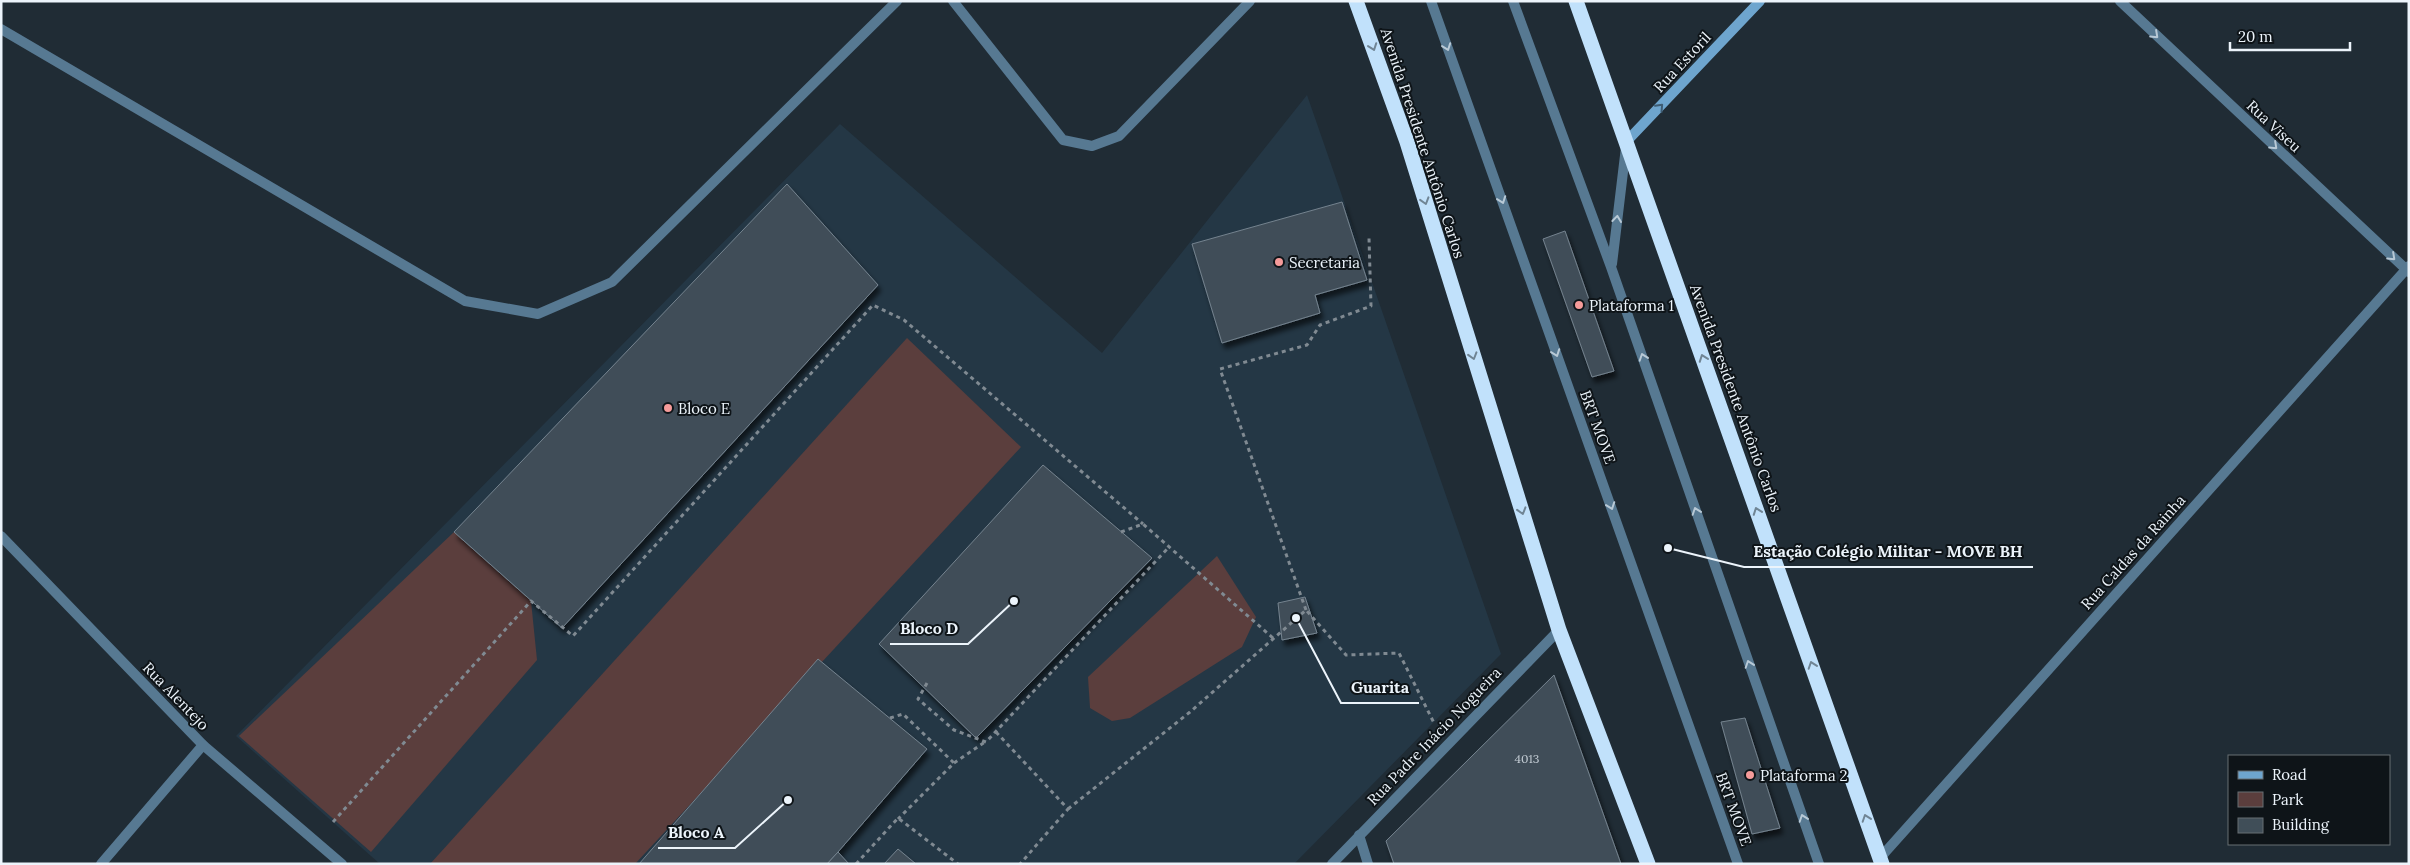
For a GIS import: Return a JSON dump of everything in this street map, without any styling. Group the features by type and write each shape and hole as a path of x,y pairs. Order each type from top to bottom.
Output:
{"highway":[{"name":"Avenida Presidente Antônio Carlos","path":"1356,1 1407,142 1559,630 1648,864"},
{"name":"Avenida Presidente Antônio Carlos","path":"1576,1 1881,861"}],"street":[{"path":"1,29 465,301 538,314 612,282 897,1"},
{"path":"953,1 1063,140 1092,146 1119,136 1250,1"},
{"name":"BRT MOVE","path":"1431,1 1738,864"},
{"path":"1513,1 1611,267 1819,864"},
{"name":"Rua Estoril","path":"1626,142 1760,1"},
{"name":"Rua Viseu","path":"2120,1 2408,269"},
{"path":"1611,267 1626,142"},
{"name":"Rua Caldas da Rainha","path":"1881,861 2408,269"},
{"name":"Rua Alentejo","path":"1,536 203,745 342,864"},
{"name":"Rua Padre Inácio Nogueira","path":"1332,864 1559,630"},
{"path":"101,864 203,745"},
{"path":"1359,836 1368,864"}],"path":[{"path":"1369,238 1371,306 1320,325 1307,346 1220,369 1306,610 1346,655 1399,653 1445,747"},
{"path":"316,842 531,601 573,636 872,305 904,320 1169,546 1273,638"},
{"path":"1121,532 1143,524"},
{"path":"856,864 954,763 986,742 1169,546"},
{"path":"1020,864 1068,809 1190,712 1306,610"},
{"path":"927,683 918,699 954,730 986,742"},
{"path":"890,718 903,714 954,763"},
{"path":"996,732 1068,809"},
{"path":"898,819 958,864"}],"shaded area":[{"path":"1307,95 1501,654 1294,864 380,864 236,736 840,124 1102,353"}],"green space":[{"path":"907,338 1021,447 635,864 430,864"},
{"path":"454,532 531,601 537,660 371,852 239,736"},
{"path":"1217,556 1256,617 1242,647 1130,718 1112,721 1090,708 1088,677"}],"building":[{"name":"Bloco E","path":"787,184 878,285 562,628 454,532"},
{"name":"Secretaria","path":"1342,202 1367,280 1315,295 1320,313 1222,343 1192,244"},
{"name":"Plataforma 1","path":"1565,231 1614,371 1592,377 1543,239"},
{"path":"1043,465 1152,558 976,738 879,644"},
{"path":"1305,597 1317,633 1282,640 1278,603"},
{"path":"818,659 927,749 838,852 827,864 639,864"},
{"path":"1554,675 1621,864 1394,864 1386,841"},
{"name":"Plataforma 2","path":"1745,718 1780,828 1752,834 1721,722"},
{"path":"898,849 916,864 884,864"},
{"path":"838,852 849,864 827,864"}],"place":[{"name":"Secretaria","path":"1279,262"},
{"name":"Plataforma 1","path":"1579,305"},
{"name":"Bloco E","path":"668,408"},
{"name":"Estação Colégio Militar - MOVE BH","path":"1668,548"},
{"name":"Bloco D","path":"1014,601"},
{"name":"Guarita","path":"1296,618"},
{"name":"Plataforma 2","path":"1750,775"},
{"name":"Bloco A","path":"788,800"}]}
